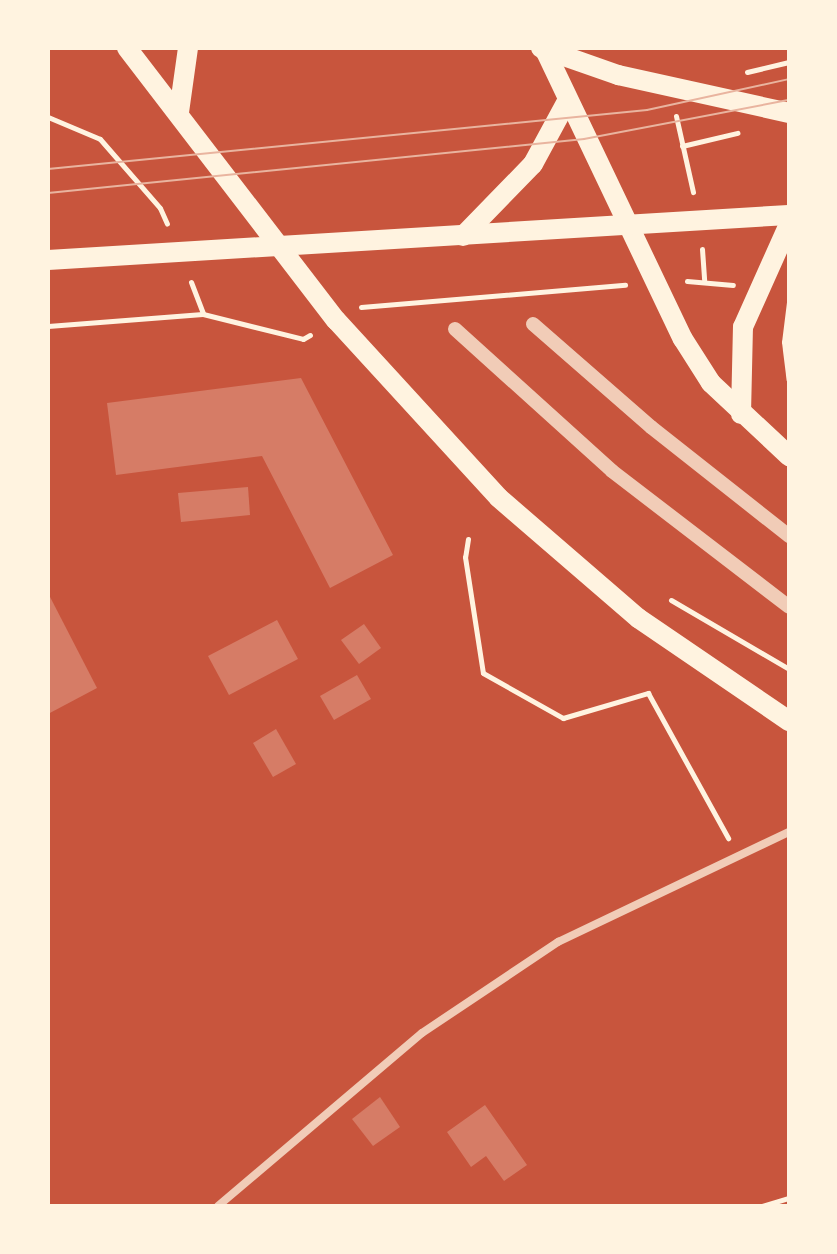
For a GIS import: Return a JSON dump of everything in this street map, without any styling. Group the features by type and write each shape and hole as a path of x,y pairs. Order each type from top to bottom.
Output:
{"main road":[{"path":"127,48 179,112 277,247 336,320 447,444 542,537 638,618 789,721"},
{"path":"179,112 188,48"},
{"path":"542,48 652,283 711,383 789,456"},
{"path":"542,48 618,75 789,113"},
{"path":"463,236 533,164 567,101"},
{"path":"48,260 789,215"},
{"path":"741,414 743,327 756,289 789,224"}],"street":[{"path":"533,324 651,427 789,536"},
{"path":"455,329 612,471 789,607"},
{"path":"218,1206 422,1033 558,942 736,853 789,832"}],"path":[{"path":"673,104 700,220 704,280"},
{"path":"48,117 100,139 160,208 203,314"},
{"path":"48,326 203,314 303,339 367,303 704,280 756,289"},
{"path":"789,301 784,342 789,380"},
{"path":"468,539 465,557 483,673 563,718 648,693 736,853"},
{"path":"671,600 789,669"},
{"path":"762,1206 789,1198"}],"building":[{"path":"301,378 393,555 330,588 262,456 116,475 107,403"},
{"path":"248,487 250,515 181,522 178,493"},
{"path":"48,593 97,688 48,714"},
{"path":"277,620 298,659 229,695 208,656"},
{"path":"364,624 381,648 359,664 341,640"},
{"path":"357,675 371,699 334,720 320,696"},
{"path":"276,729 296,764 273,777 253,743"},
{"path":"380,1097 400,1127 373,1146 352,1119"},
{"path":"485,1105 527,1165 504,1181 486,1156 471,1167 447,1132"}],"tram line":[{"path":"48,169 647,110 789,79"},
{"path":"48,193 584,139 789,100"}]}
